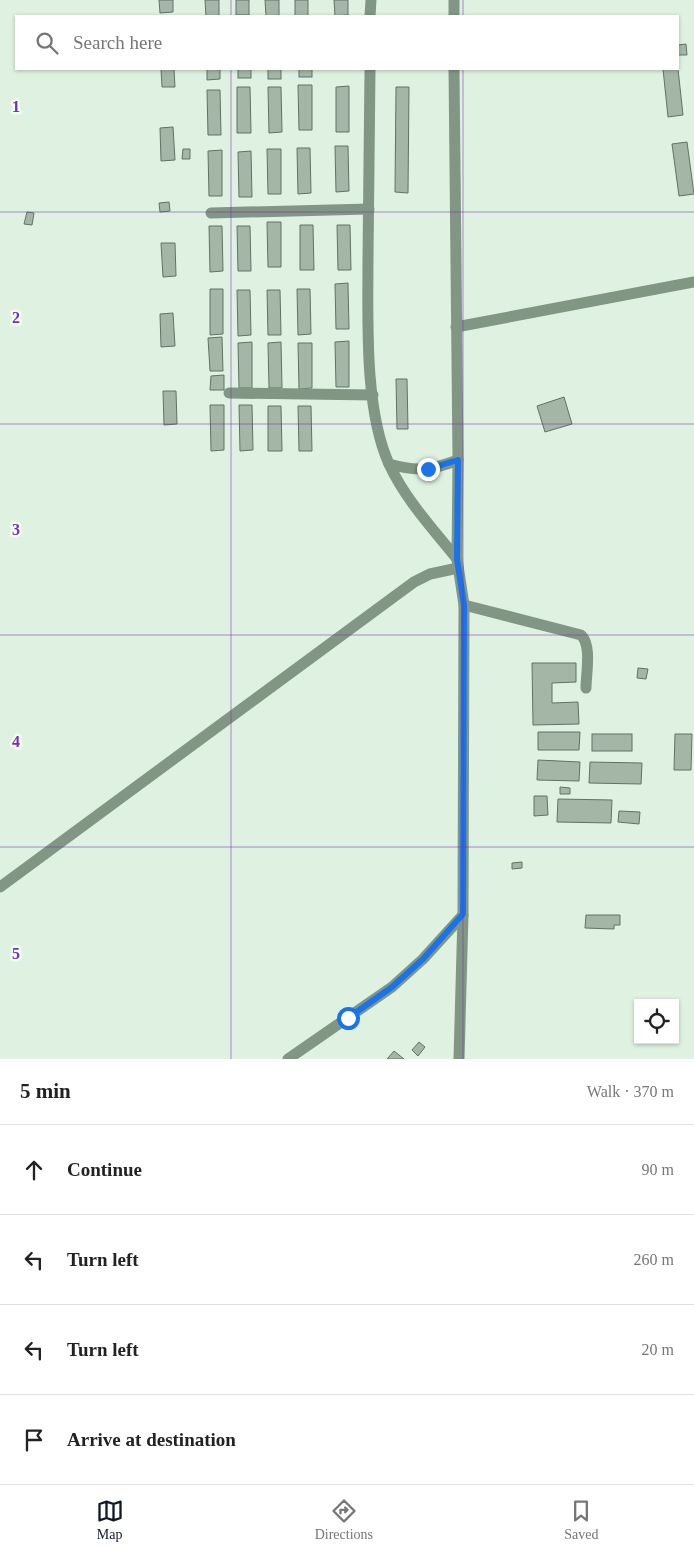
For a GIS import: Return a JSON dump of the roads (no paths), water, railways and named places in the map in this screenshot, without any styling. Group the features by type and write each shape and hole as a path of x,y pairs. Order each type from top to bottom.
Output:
{"street":[{"path":"370,0 370,15"},
{"path":"454,0 454,15"},
{"path":"370,70 368,315 373,395 382,444 390,464 408,496 458,564"},
{"path":"454,70 458,564 464,605 463,914 459,1059"},
{"path":"211,212 369,209"},
{"path":"456,327 694,282"},
{"path":"229,393 373,395"},
{"path":"390,464 415,470 428,469 458,460"},
{"path":"0,887 414,582 458,564"},
{"path":"464,605 581,636 585,639 588,646 586,688"},
{"path":"288,1059 392,987 423,959 463,914"}]}
